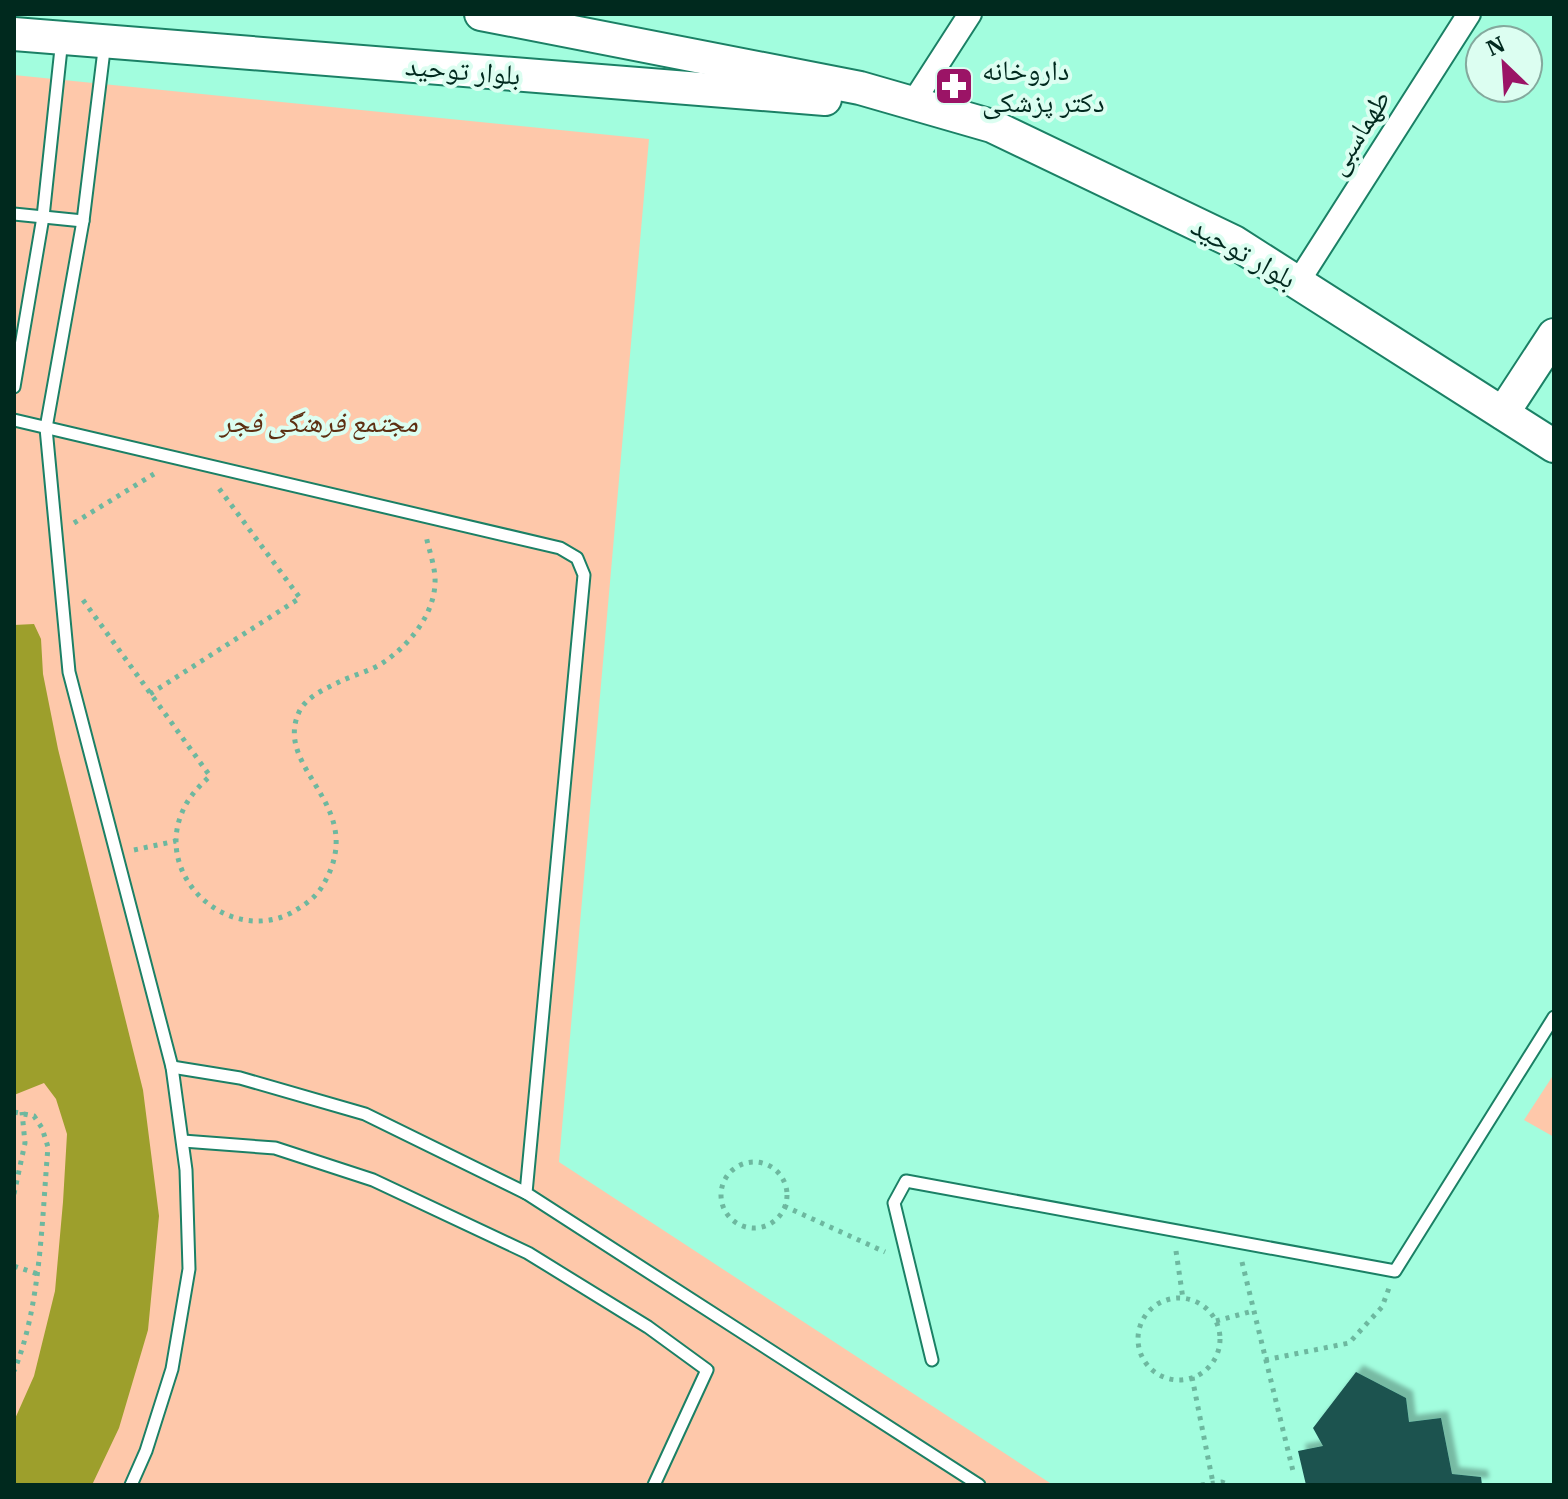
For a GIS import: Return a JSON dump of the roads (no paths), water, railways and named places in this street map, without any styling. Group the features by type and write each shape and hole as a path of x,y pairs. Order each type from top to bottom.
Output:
{"main road":[{"name":"بلوار توحید","path":"483,14 860,88 992,126 1234,242 1554,446"},
{"name":"بلوار توحید","path":"14,34 912,104"},
{"path":"1503,413 1554,335"}],"street":[{"path":"912,104 970,14"},
{"name":"طهماسبی","path":"1298,282 1469,14"}],"lane":[{"path":"14,387 43,217 63,38"},
{"path":"105,42 83,221 46,428 69,672 172,1067 186,1170 189,1269 172,1369 146,1451 131,1485"},
{"path":"14,214 83,221"},
{"path":"14,420 560,548 577,558 584,575 526,1193"},
{"path":"932,1360 894,1203 906,1181 1395,1271 1554,1017"},
{"path":"172,1067 240,1078 365,1114 526,1193 979,1485"},
{"path":"183,1141 275,1148 373,1180 528,1253 707,1370 654,1485"}],"place":[{"name":"داروخانه دکتر پزشکی","path":"954,86"}],"park label":[{"name":"مجتمع فرهنگی فجر","path":"319,422"}]}
